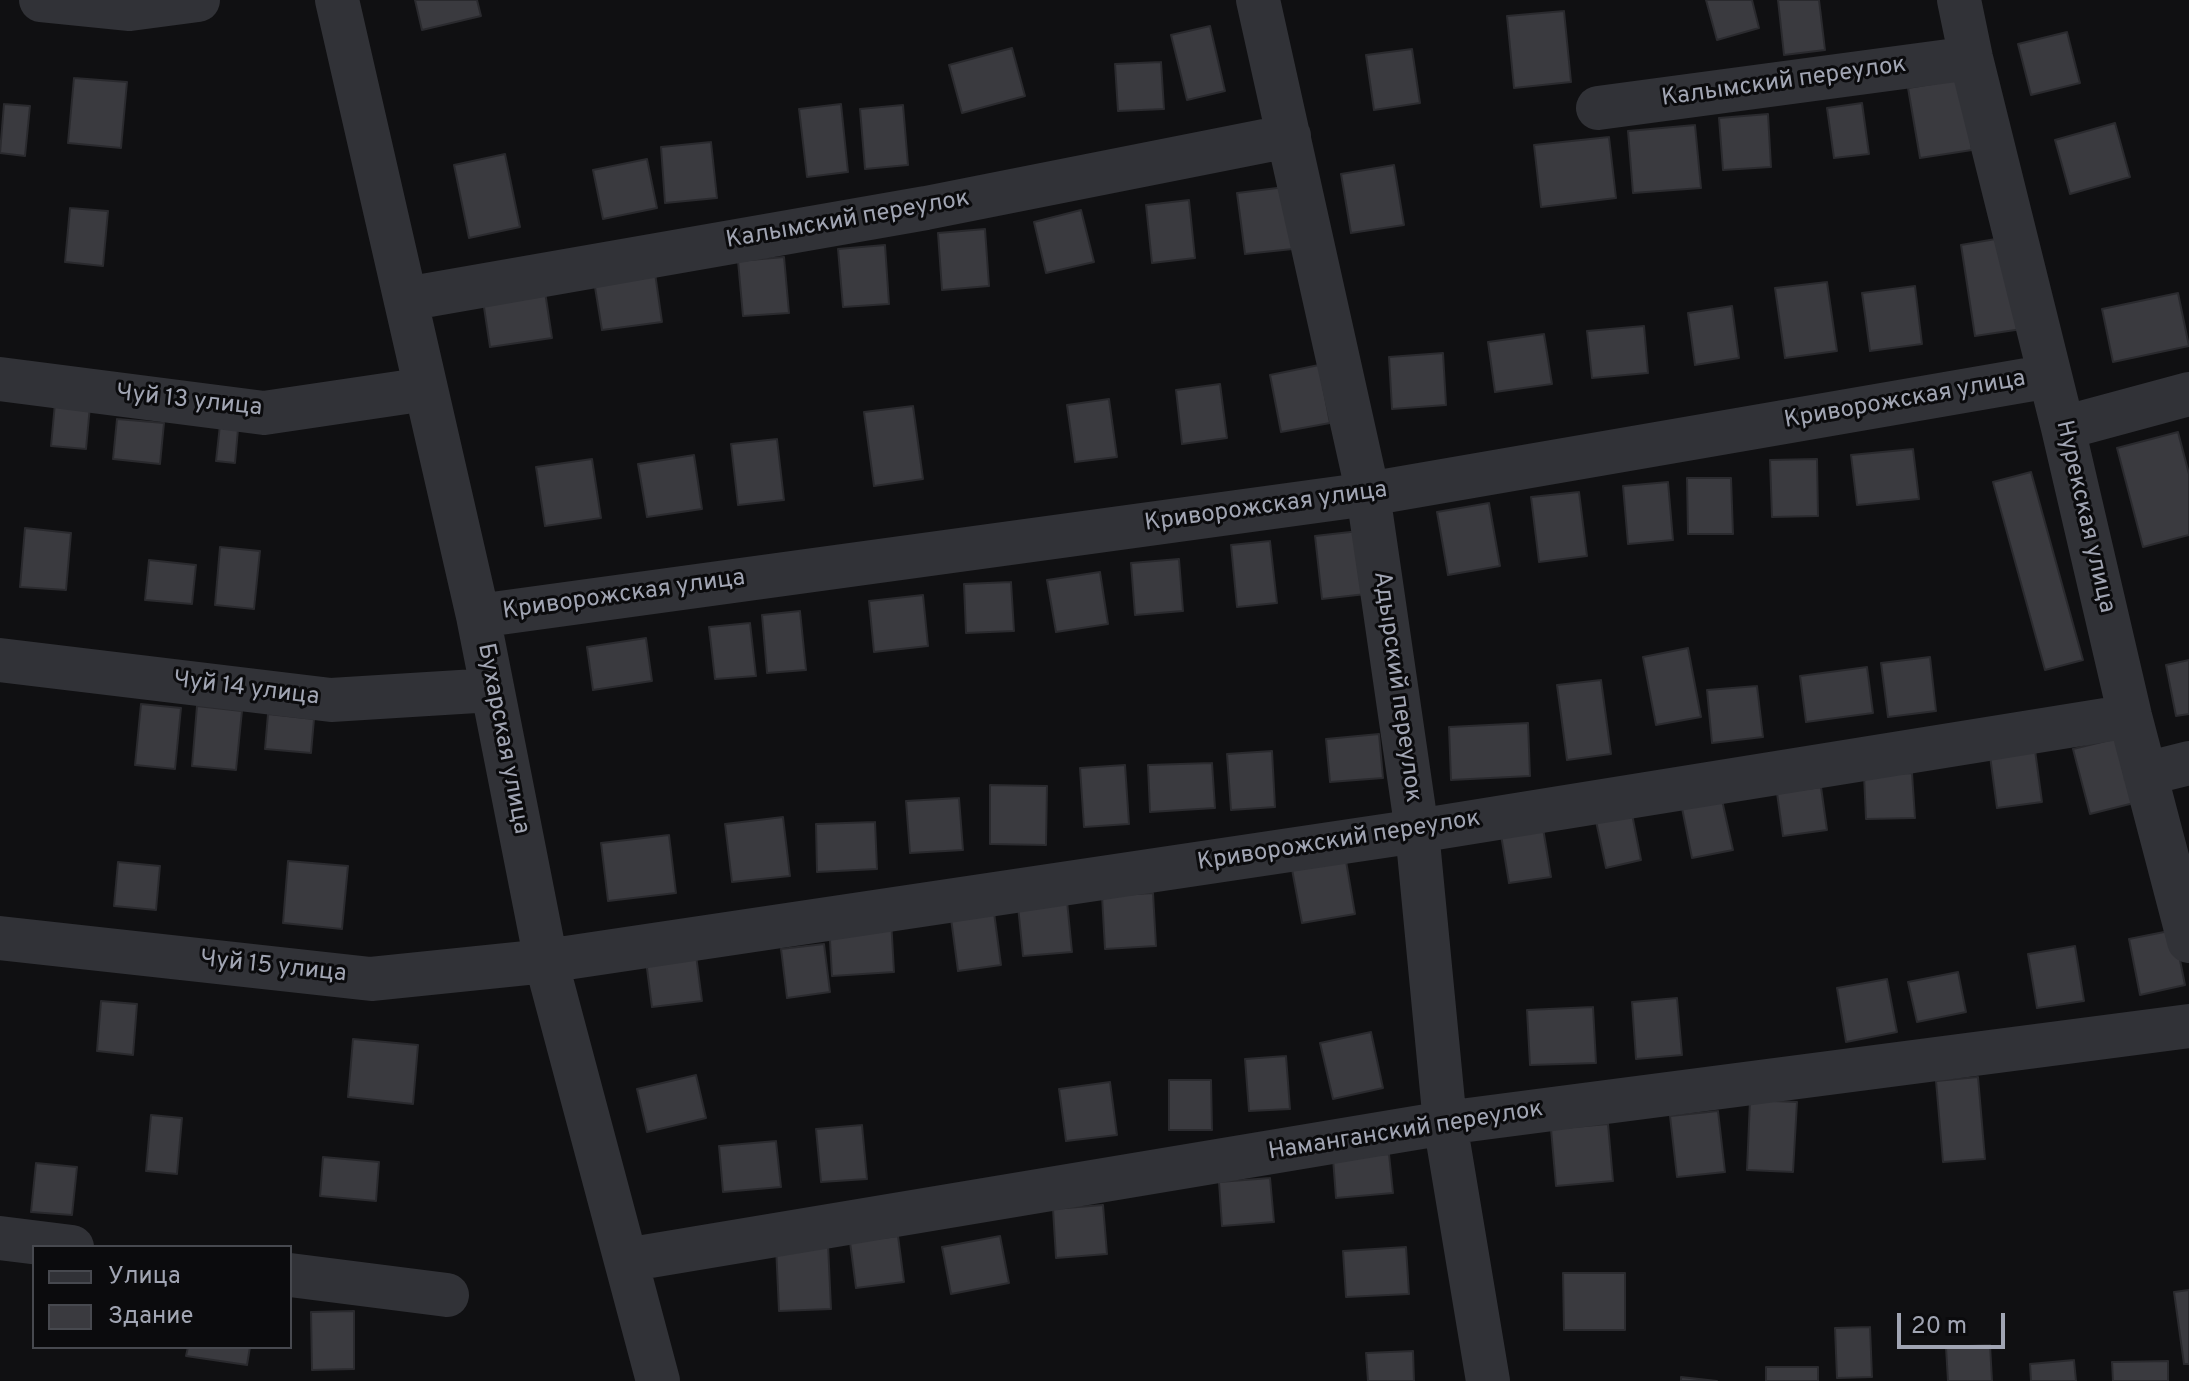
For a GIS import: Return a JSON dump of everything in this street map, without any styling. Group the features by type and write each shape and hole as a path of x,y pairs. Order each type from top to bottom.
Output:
{"street":[{"path":"41,0 130,9 198,0"},
{"name":"Бухарская улица","path":"337,0 478,616 546,961 658,1381"},
{"name":"Адырский переулок","path":"1258,0 1368,494 1417,831 1445,1123 1488,1381"},
{"name":"Нурекская улица","path":"1959,0 2130,716 2189,941"},
{"name":"Калымский переулок","path":"1598,108 1971,58"},
{"name":"Калымский переулок","path":"406,299 926,208 1289,136"},
{"name":"Криворожская улица","path":"478,616 1368,494 2050,376"},
{"name":"Чуй 13 улица","path":"0,379 264,413 426,389"},
{"path":"2063,428 2189,394"},
{"name":"Чуй 14 улица","path":"0,660 331,700 492,690"},
{"name":"Криворожский переулок","path":"546,961 1417,831 2130,716"},
{"path":"2145,774 2189,763"},
{"name":"Чуй 15 улица","path":"0,938 371,979 546,961"},
{"name":"Наманганский переулок","path":"626,1260 1445,1123 2189,1026"},
{"path":"0,1238 56,1245"},
{"path":"292,1275 447,1295"}],"building":[{"path":"415,0 477,0 481,16 422,30"},
{"path":"1706,0 1752,0 1759,28 1717,40"},
{"path":"1778,0 1819,0 1825,50 1784,55"},
{"path":"1564,11 1571,82 1514,88 1507,16"},
{"path":"1210,26 1225,91 1187,100 1171,35"},
{"path":"2067,32 2080,83 2031,95 2018,44"},
{"path":"1012,48 1025,96 962,113 949,65"},
{"path":"1412,49 1420,103 1374,110 1366,55"},
{"path":"1161,62 1164,109 1118,111 1115,64"},
{"path":"74,78 127,82 121,148 68,143"},
{"path":"1961,79 1972,150 1920,158 1908,88"},
{"path":"1862,103 1869,154 1834,158 1827,108"},
{"path":"4,104 30,106 25,156 0,153"},
{"path":"841,104 848,172 807,177 799,109"},
{"path":"903,105 908,165 865,169 860,109"},
{"path":"1768,114 1771,167 1723,170 1719,118"},
{"path":"2115,123 2130,177 2070,194 2055,140"},
{"path":"1695,125 1701,188 1633,193 1628,131"},
{"path":"1609,137 1616,198 1541,207 1534,145"},
{"path":"711,142 717,198 665,203 661,147"},
{"path":"505,154 520,227 469,238 454,165"},
{"path":"647,159 657,208 603,219 593,170"},
{"path":"1394,165 1404,225 1351,233 1341,174"},
{"path":"1285,187 1293,249 1245,254 1237,193"},
{"path":"1189,200 1195,258 1152,263 1146,205"},
{"path":"70,208 108,211 103,266 65,262"},
{"path":"1081,210 1094,262 1046,273 1034,222"},
{"path":"985,229 989,286 942,290 938,233"},
{"path":"2007,237 2022,329 1975,336 1961,245"},
{"path":"885,245 889,304 843,307 838,249"},
{"path":"784,257 789,313 743,316 738,261"},
{"path":"655,273 662,322 602,330 594,281"},
{"path":"1827,282 1837,351 1785,358 1775,288"},
{"path":"544,285 552,338 490,347 482,294"},
{"path":"1915,286 1922,344 1870,351 1862,293"},
{"path":"2178,293 2189,346 2113,362 2102,309"},
{"path":"1732,306 1739,358 1695,365 1688,313"},
{"path":"1644,326 1648,373 1592,378 1587,331"},
{"path":"1544,334 1552,384 1495,392 1488,342"},
{"path":"1443,353 1446,405 1392,409 1389,357"},
{"path":"1319,365 1330,423 1281,432 1270,375"},
{"path":"1220,384 1227,438 1182,444 1176,390"},
{"path":"1109,399 1117,457 1075,462 1067,405"},
{"path":"55,403 90,406 86,449 51,446"},
{"path":"913,406 923,479 874,486 864,412"},
{"path":"221,416 239,418 235,463 216,461"},
{"path":"117,419 164,423 160,464 113,459"},
{"path":"2178,432 2189,474 2189,535 2143,547 2117,448"},
{"path":"777,439 784,500 738,505 731,444"},
{"path":"1913,449 1919,499 1857,505 1851,455"},
{"path":"694,455 702,509 647,517 638,464"},
{"path":"592,459 601,518 545,526 536,467"},
{"path":"1817,459 1818,516 1772,517 1770,460"},
{"path":"2031,472 2083,660 2045,670 1993,482"},
{"path":"1687,478 1731,478 1733,534 1688,534"},
{"path":"1668,482 1673,540 1628,544 1623,486"},
{"path":"1579,492 1587,556 1539,562 1531,497"},
{"path":"1489,503 1500,566 1448,575 1437,512"},
{"path":"25,528 71,533 66,590 20,587"},
{"path":"1359,531 1366,594 1322,599 1315,536"},
{"path":"1270,541 1277,603 1237,607 1231,545"},
{"path":"220,547 260,551 254,609 215,605"},
{"path":"1179,559 1183,611 1135,615 1131,563"},
{"path":"149,560 196,565 192,604 145,600"},
{"path":"1100,572 1108,624 1056,632 1047,580"},
{"path":"1011,582 1014,631 966,633 964,584"},
{"path":"923,595 928,646 874,652 869,601"},
{"path":"800,611 806,670 767,673 762,615"},
{"path":"750,623 756,676 715,679 709,627"},
{"path":"646,638 652,681 593,690 587,647"},
{"path":"1688,648 1701,717 1656,725 1643,657"},
{"path":"1930,657 1936,711 1888,717 1881,663"},
{"path":"2189,660 2189,714 2176,716 2166,665"},
{"path":"1867,667 1873,713 1806,722 1800,676"},
{"path":"1601,680 1611,754 1567,760 1557,685"},
{"path":"1757,686 1763,737 1712,743 1707,690"},
{"path":"141,704 181,708 175,769 135,765"},
{"path":"197,706 242,711 236,770 192,766"},
{"path":"268,714 314,719 311,753 265,749"},
{"path":"1528,723 1530,776 1451,780 1449,727"},
{"path":"1379,734 1383,778 1330,782 1326,739"},
{"path":"2118,738 2134,803 2090,814 2073,749"},
{"path":"2035,750 2042,802 1997,808 1990,756"},
{"path":"1272,751 1275,807 1231,810 1227,754"},
{"path":"1212,763 1215,808 1150,812 1148,765"},
{"path":"1125,765 1129,824 1084,827 1080,768"},
{"path":"1912,773 1915,818 1866,819 1864,775"},
{"path":"990,785 1047,786 1046,845 990,844"},
{"path":"1821,787 1827,830 1783,836 1777,793"},
{"path":"959,798 963,850 910,853 906,801"},
{"path":"1722,800 1733,850 1692,858 1682,808"},
{"path":"1632,814 1641,860 1606,868 1596,821"},
{"path":"783,817 790,876 732,882 725,824"},
{"path":"875,822 877,869 817,872 816,824"},
{"path":"1543,828 1551,877 1509,883 1501,835"},
{"path":"669,835 676,893 608,901 601,843"},
{"path":"1345,855 1355,914 1302,923 1291,864"},
{"path":"288,861 348,866 342,929 283,923"},
{"path":"118,862 160,866 156,910 114,906"},
{"path":"1153,893 1156,946 1105,949 1102,896"},
{"path":"1067,901 1072,952 1023,956 1018,906"},
{"path":"993,905 1001,965 958,971 950,911"},
{"path":"891,919 894,972 832,976 829,923"},
{"path":"2174,930 2185,985 2140,995 2129,939"},
{"path":"824,944 830,992 787,998 781,949"},
{"path":"2075,946 2084,1001 2037,1008 2028,954"},
{"path":"696,955 702,1001 652,1007 646,961"},
{"path":"1958,972 1966,1012 1917,1022 1908,982"},
{"path":"1887,979 1897,1032 1846,1042 1837,988"},
{"path":"1677,998 1682,1055 1636,1059 1632,1002"},
{"path":"101,1001 137,1004 133,1055 97,1051"},
{"path":"1593,1007 1596,1063 1530,1065 1527,1010"},
{"path":"1371,1032 1383,1088 1333,1099 1320,1043"},
{"path":"353,1039 418,1045 413,1104 348,1097"},
{"path":"1286,1056 1290,1109 1249,1111 1245,1059"},
{"path":"696,1075 706,1118 647,1132 637,1089"},
{"path":"1978,1077 1985,1159 1943,1162 1936,1081"},
{"path":"1169,1080 1211,1080 1212,1130 1169,1130"},
{"path":"1110,1082 1117,1135 1066,1141 1059,1089"},
{"path":"1750,1100 1797,1102 1793,1172 1747,1170"},
{"path":"1718,1111 1725,1172 1677,1177 1670,1116"},
{"path":"151,1115 182,1118 177,1174 146,1171"},
{"path":"1608,1124 1613,1181 1556,1186 1551,1129"},
{"path":"862,1125 867,1179 821,1182 816,1129"},
{"path":"776,1141 781,1187 723,1192 719,1146"},
{"path":"1389,1154 1393,1193 1336,1198 1333,1158"},
{"path":"323,1157 379,1162 376,1201 320,1196"},
{"path":"36,1163 77,1167 72,1215 31,1212"},
{"path":"1270,1178 1274,1222 1222,1226 1219,1182"},
{"path":"1103,1205 1107,1254 1056,1258 1053,1209"},
{"path":"898,1236 904,1282 856,1288 850,1242"},
{"path":"1000,1236 1009,1283 951,1294 942,1247"},
{"path":"828,1244 831,1309 779,1311 776,1246"},
{"path":"1406,1247 1409,1294 1346,1297 1343,1251"},
{"path":"1563,1273 1625,1273 1625,1330 1564,1330"},
{"path":"2189,1290 2189,1364 2184,1364 2174,1292"},
{"path":"354,1311 354,1369 312,1370 311,1312"},
{"path":"1870,1327 1872,1377 1837,1378 1835,1328"},
{"path":"1990,1345 1992,1381 1948,1381 1946,1347"},
{"path":"188,1349 250,1349 247,1365 186,1356"},
{"path":"1413,1351 1414,1381 1368,1381 1366,1353"},
{"path":"2074,1360 2076,1381 2031,1381 2030,1364"},
{"path":"2168,1361 2168,1381 2113,1381 2112,1362"},
{"path":"1766,1367 1818,1367 1818,1381 1766,1381"},
{"path":"1681,1377 1717,1381 1681,1381"}]}
